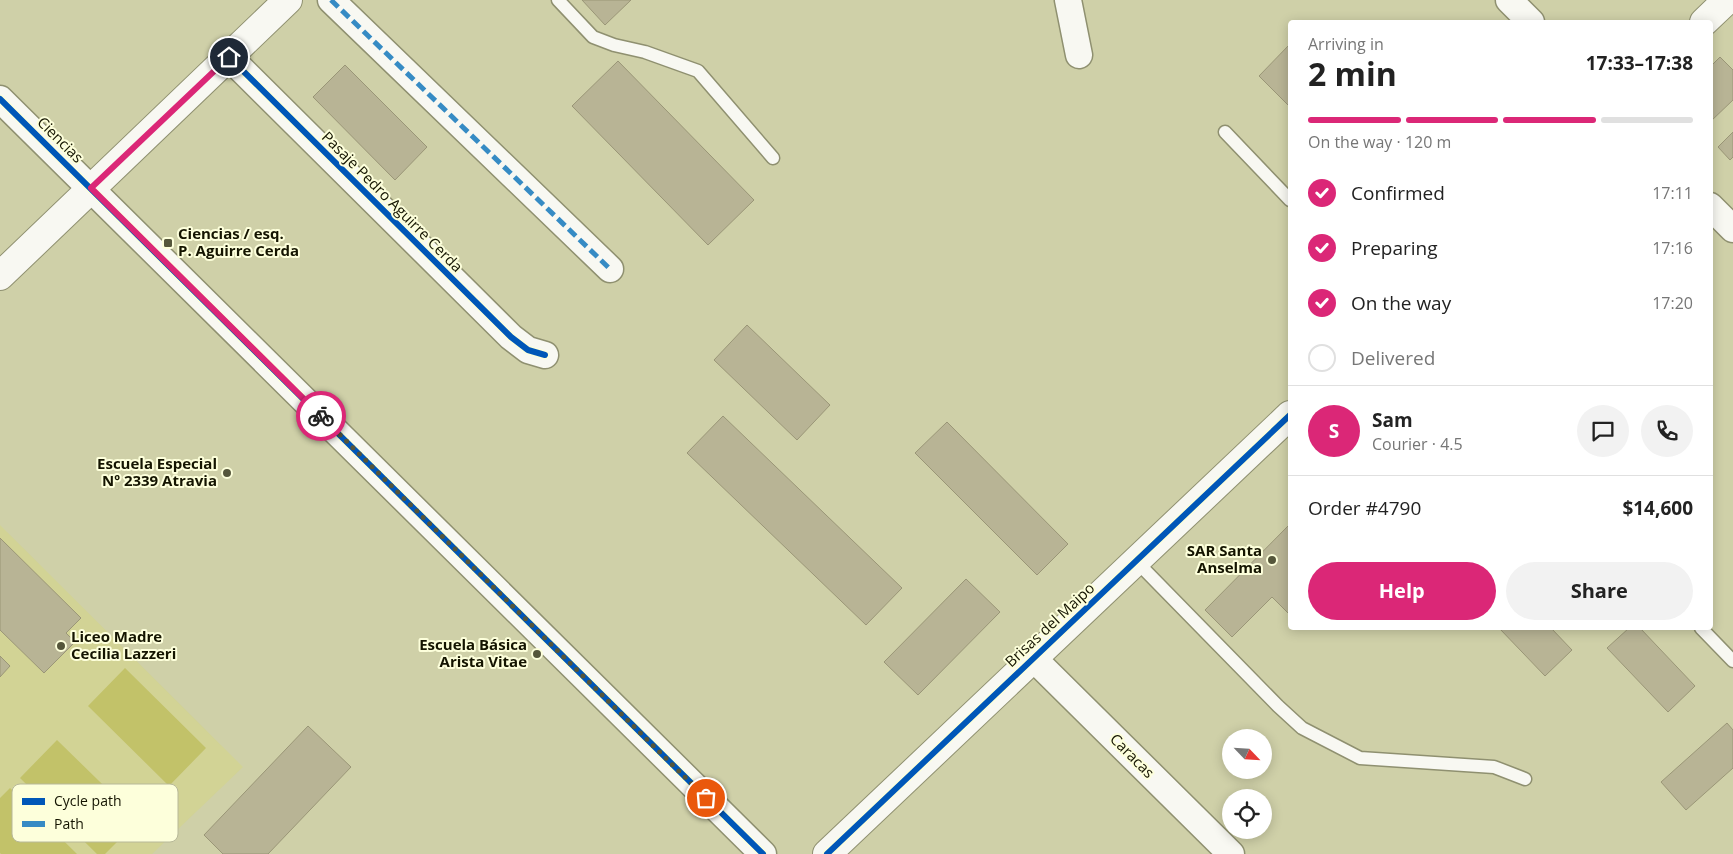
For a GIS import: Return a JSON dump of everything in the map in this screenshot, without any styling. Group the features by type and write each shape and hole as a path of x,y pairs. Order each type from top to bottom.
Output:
{"street":[{"path":"0,276 288,0"},
{"path":"331,0 610,269"},
{"path":"1068,0 1079,55"},
{"path":"1509,0 1529,20"},
{"path":"1706,20 1727,0"},
{"name":"Pasaje Pedro Aguirre Cerda","path":"229,57 511,338 528,350 545,355"},
{"name":"Ciencias","path":"0,99 763,854"},
{"path":"1713,209 1733,229"},
{"name":"Brisas del Maipo","path":"827,854 1288,417"},
{"name":"Caracas","path":"1033,658 1231,854"}],"lane":[{"path":"558,0 593,37 614,45 645,52 698,71 773,158"},
{"path":"1225,132 1288,198"},
{"path":"1136,561 1278,706 1302,728 1360,758 1494,768 1525,779"},
{"path":"1703,630 1733,661"}],"shaded area":[{"name":"Liceo Madre Cecilia Lazzeri","path":"0,525 243,767 178,829 178,784 12,784 12,842 165,842 152,854 0,854"},
{"path":"125,668 206,748 171,784 167,784 88,706"},
{"path":"57,740 102,784 26,784 20,778"},
{"path":"10,788 12,790 12,842 65,842 77,854 1,854 0,798"},
{"path":"85,842 117,842 105,854 97,854"}],"building":[{"path":"582,0 631,0 605,25"},
{"path":"1288,46 1288,105 1259,76"},
{"path":"1720,57 1733,70 1733,100 1713,119 1713,64"},
{"path":"618,61 754,200 708,245 572,106"},
{"path":"345,65 427,147 395,180 313,97"},
{"path":"1733,132 1733,157 1730,160 1718,147"},
{"path":"747,325 830,405 797,440 714,360"},
{"path":"723,416 902,588 866,625 687,453"},
{"path":"947,422 1068,544 1037,575 915,453"},
{"name":"SAR Santa Anselma","path":"1288,526 1288,613 1272,597 1232,637 1205,610"},
{"path":"0,538 81,618 66,633 75,642 44,673 0,630"},
{"path":"966,579 1000,612 918,695 884,662"},
{"path":"1501,630 1553,630 1572,650 1545,676"},
{"path":"1627,630 1642,630 1695,686 1668,712 1607,648"},
{"path":"0,656 10,666 0,677"},
{"path":"1727,723 1733,730 1733,768 1686,810 1661,782"},
{"path":"308,726 351,767 268,854 223,854 204,835"}],"marked path":[{"path":"331,0 610,269"}],"cycle path":[{"path":"229,57 511,337 528,350 545,355"},
{"path":"0,99 763,854"},
{"path":"827,854 1288,417"}],"way so far":[{"path":"321,416 706,798"}],"place":[{"name":"Ciencias / esq. P. Aguirre Cerda","path":"168,243"},
{"name":"Escuela Especial Nº 2339 Atravia","path":"227,473"},
{"name":"SAR Santa Anselma","path":"1272,560"},
{"name":"Liceo Madre Cecilia Lazzeri","path":"61,646"},
{"name":"Escuela Básica Arista Vitae","path":"537,654"}],"route":[{"path":"229,57 91,188 321,416"}]}
